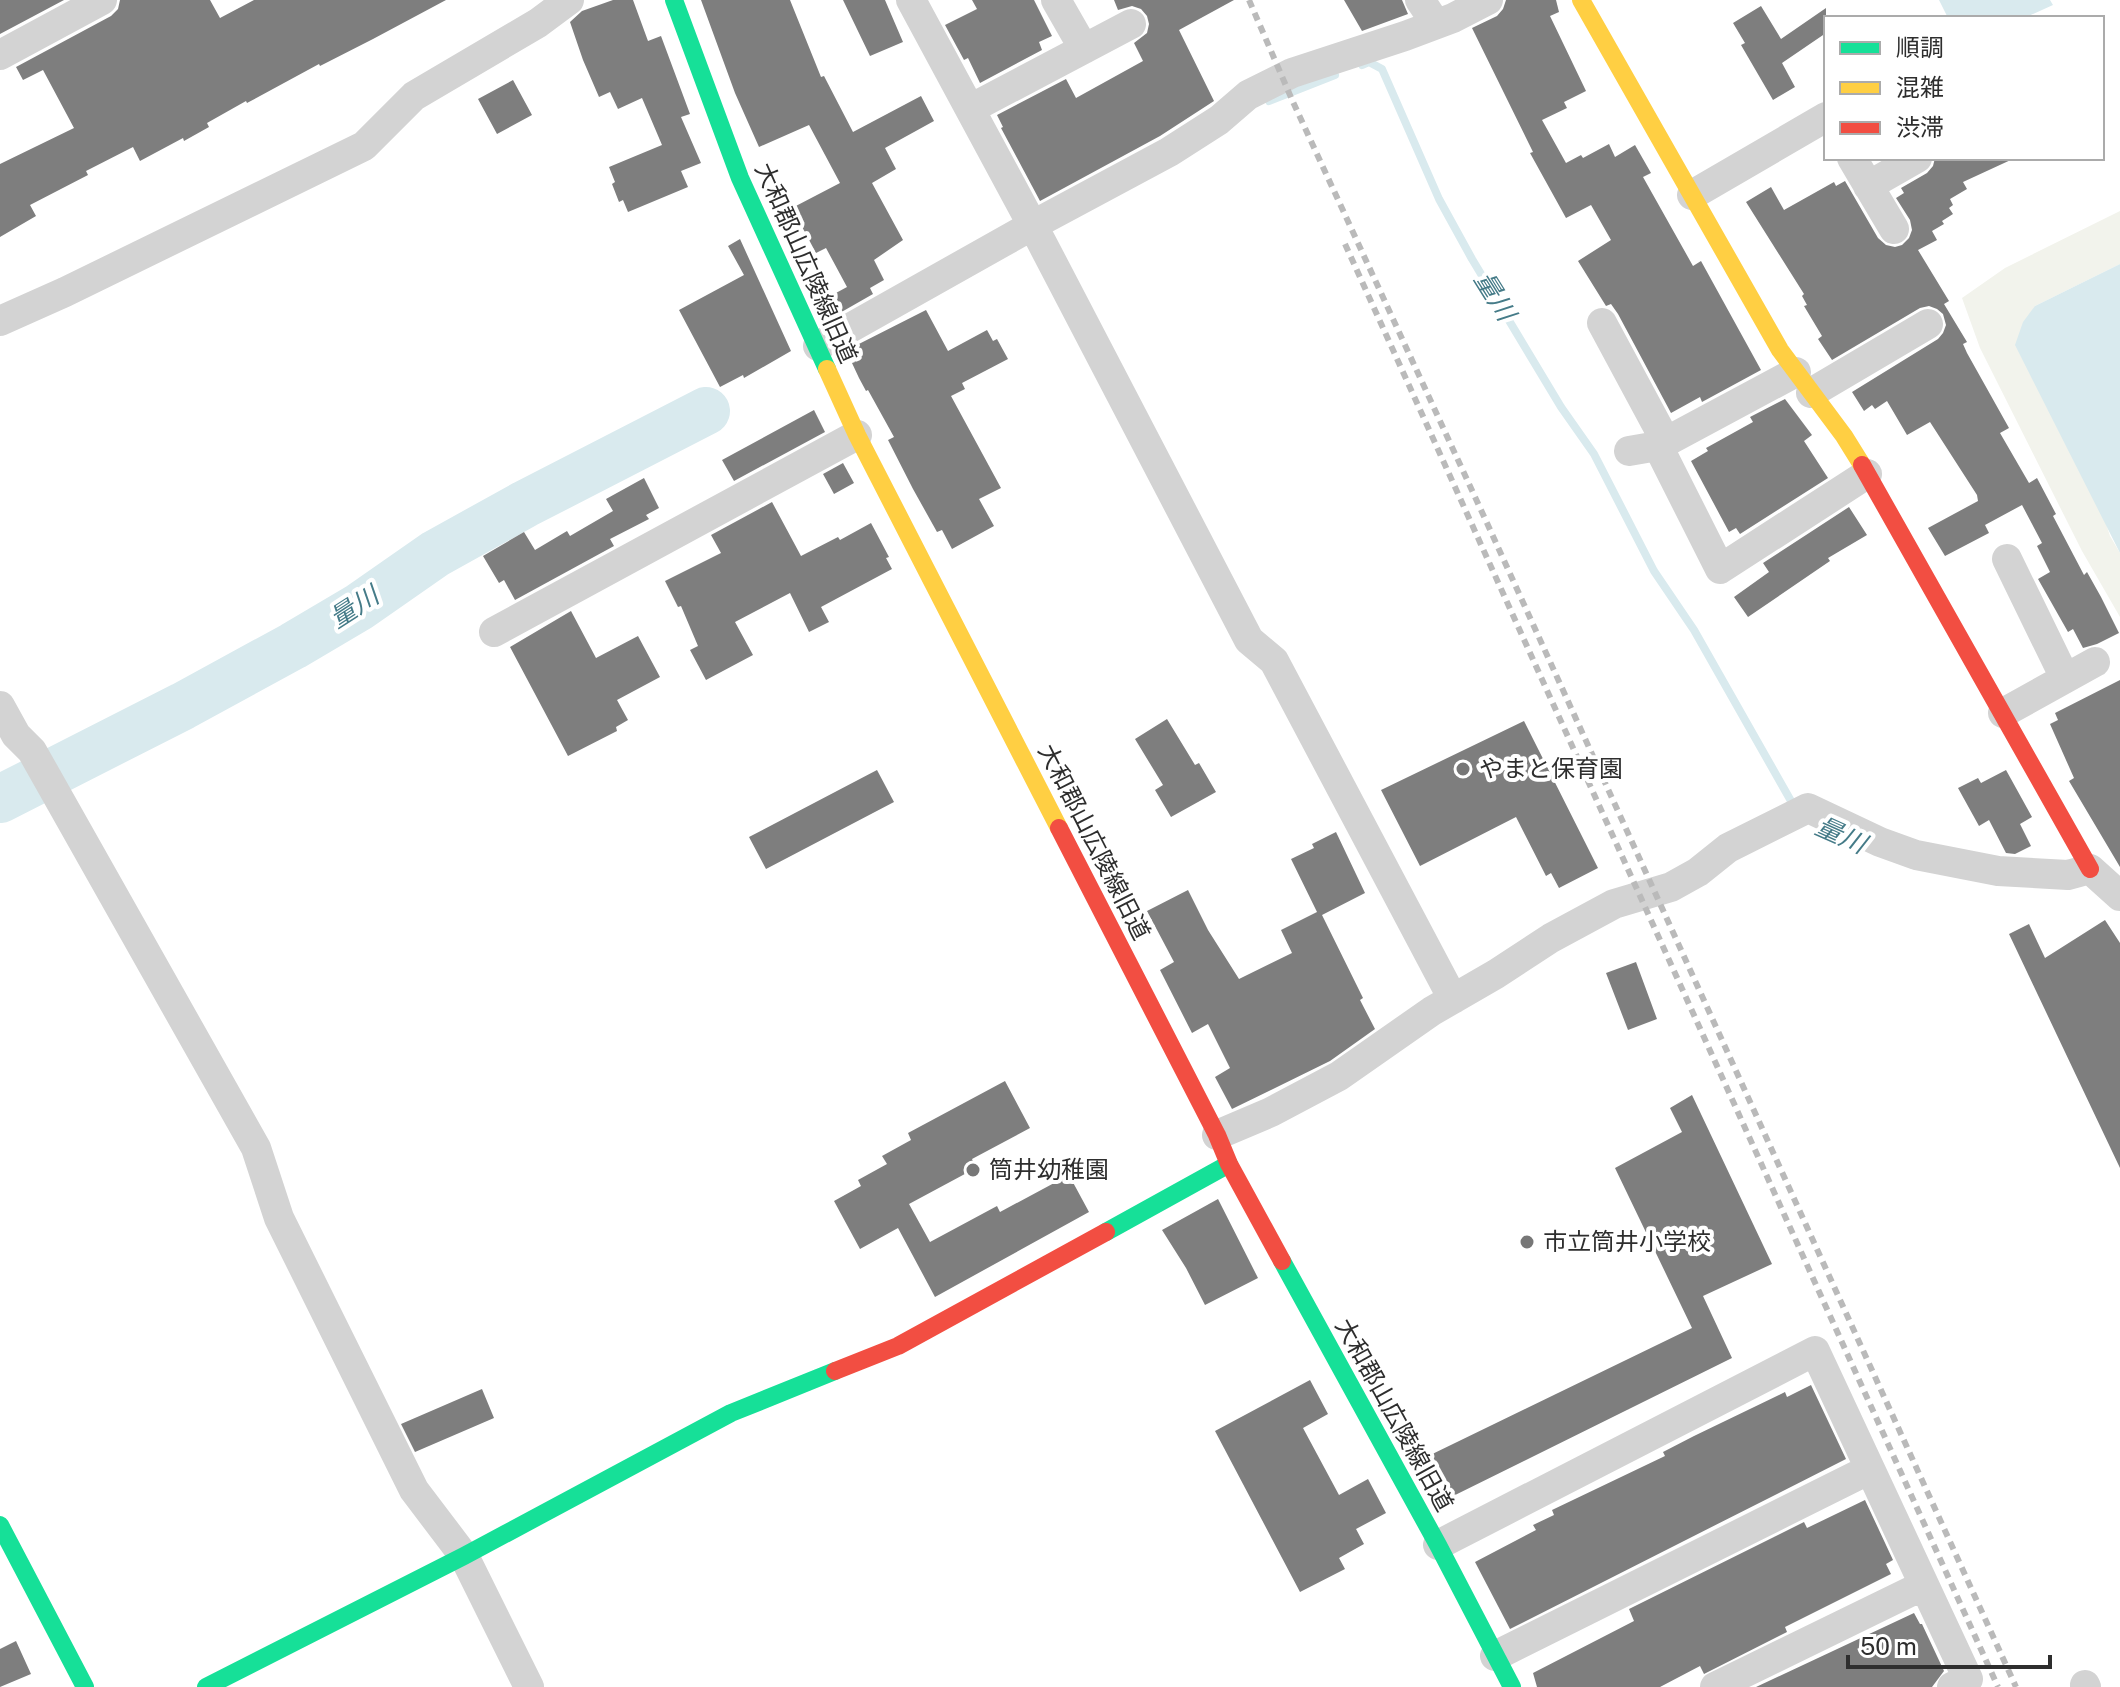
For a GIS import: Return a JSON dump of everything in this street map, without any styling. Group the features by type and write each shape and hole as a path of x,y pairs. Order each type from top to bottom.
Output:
{"street":[{"path":"0,55 102,0"},
{"path":"0,321 364,146 414,96 538,23 569,0"},
{"name":"大和郡山広陵線旧道","path":"674,0 740,178 857,435 1217,1135 1229,1164 1438,1545 1512,1687"},
{"path":"911,0 1037,232 1249,640 1274,661 1453,999"},
{"path":"1056,0 1084,49"},
{"path":"818,346 1037,232 1196,136 1248,95 1272,82 1428,12 1488,0"},
{"path":"1581,0 1780,350 1844,436 1867,474 2076,847 2090,869 2120,896"},
{"path":"970,109 1131,24"},
{"path":"1692,195 1824,118"},
{"path":"1853,160 1894,229"},
{"path":"1868,186 1914,160"},
{"path":"1602,323 1651,446 1720,569 1867,474"},
{"path":"1651,446 1804,382 1928,324"},
{"path":"494,632 857,435"},
{"path":"2007,559 2065,678"},
{"path":"2003,713 2095,662"},
{"path":"0,706 16,735 32,751 256,1148 279,1218 414,1490 464,1556 529,1687"},
{"path":"1217,1135 1271,1112 1339,1076 1453,999 1563,931 1614,904 1671,887 1698,872 1728,848 1808,808 1880,842 1916,855 1998,871 2068,875 2090,869"},
{"path":"206,1687 464,1556 731,1413 898,1346 1229,1164"},
{"path":"1438,1545 1815,1351 1968,1679 1952,1687"},
{"path":"1495,1656 1870,1469"},
{"path":"0,1525 85,1687"},
{"path":"1715,1687 1924,1585"}],"shaded area":[{"path":"1939,0 2050,0 2053,5 2028,16 1947,16"},
{"path":"2120,211 2120,264 2035,306 2110,536 2120,553 2120,617 2082,551 1980,348 1962,298 2005,268"},
{"path":"2120,264 2120,553 2015,345 2023,322 2035,306"}],"building":[{"path":"0,0 64,0 0,34"},
{"path":"120,0 210,0 220,18 254,0 446,0 246,101 207,123 209,127 184,141 183,138 140,161 133,147 86,171 88,175 30,205 36,216 0,237 0,164 74,128 43,70 23,80 16,67 111,16 118,9"},
{"path":"613,0 633,0 648,41 661,36 690,114 681,117 701,163 681,171 688,187 628,212 623,200 619,202 609,167 662,145 642,98 618,109 610,92 599,97 570,22 582,11"},
{"path":"701,0 790,0 821,77 824,76 853,132 921,96 934,121 885,148 896,169 872,183 903,240 874,260 884,280 870,288 873,294 831,318 823,300 847,287 826,248 816,253 792,208 840,183 809,125 759,147 735,93"},
{"path":"843,0 885,0 903,42 870,56"},
{"path":"972,0 1034,0 1052,36 1039,42 1042,50 980,83 968,58 964,60 945,25 977,9"},
{"path":"1114,0 1234,0 1179,30 1214,101 1160,136 1040,201 997,115 1066,79 1076,98 1143,61 1134,43 1147,33 1147,16 1141,9 1132,6 1118,10"},
{"path":"1344,0 1402,0 1408,14 1362,31"},
{"path":"1506,0 1556,0 1559,12 1550,16 1586,91 1564,102 1567,108 1542,120 1566,163 1609,144 1615,157 1635,145 1651,173 1643,177 1693,266 1701,261 1761,370 1702,402 1700,397 1671,413 1618,314 1611,304 1606,306 1578,261 1611,240 1591,205 1566,218 1530,153 1533,152 1472,28 1497,16"},
{"path":"1761,6 1781,39 1826,8 1824,34 1782,63 1795,87 1773,100 1741,45 1745,43 1733,23"},
{"path":"513,80 532,115 497,134 478,99"},
{"path":"1934,160 2011,160 1963,182 1967,189 1950,199 1953,205 1949,208 1953,214 1932,231 1937,240 1918,250 1949,301 1944,304 1967,342 1963,344 1967,353 2009,428 2000,433 2029,483 2037,478 2084,575 2087,572 2119,633 2097,644 2083,648 2073,629 2068,632 2038,579 2050,572 2037,546 2042,543 2022,505 1985,525 1989,533 1945,556 1928,528 1978,501 1977,495 1930,422 1907,435 1887,401 1875,409 1872,405 1864,411 1852,392 1938,339 1946,325 1943,314 1929,306 1920,308 1832,360 1818,339 1822,336 1804,306 1807,305 1802,296 1804,294 1746,202 1771,187 1784,210 1834,182 1836,186 1845,181 1878,238 1886,245 1895,247 1909,238 1912,230 1910,220 1896,198 1904,193 1901,188 1933,166"},
{"path":"740,239 791,351 744,378 743,375 720,387 679,310 744,275 728,246"},
{"path":"926,310 948,351 987,330 993,341 997,339 1008,359 962,383 965,389 951,396 1001,488 979,499 994,526 952,549 942,530 937,532 913,489 888,440 894,437 859,378 849,349"},
{"path":"1785,399 1812,435 1804,441 1828,478 1740,534 1736,528 1729,532 1691,461 1708,451 1706,448 1753,422 1750,417"},
{"path":"814,410 825,432 734,481 722,460"},
{"path":"843,463 854,483 834,494 823,474"},
{"path":"644,478 659,508 646,515 649,519 610,539 614,546 515,600 504,580 499,583 483,556 524,532 535,550 567,531 570,536 613,511 606,499"},
{"path":"772,502 801,556 871,523 892,569 821,607 829,622 809,632 790,593 735,622 753,655 706,680 690,650 698,646 681,606 678,607 665,581 721,553 711,535"},
{"path":"1849,507 1867,535 1828,558 1830,561 1748,617 1734,597 1769,572 1763,563"},
{"path":"571,611 596,658 638,636 660,677 617,700 628,720 616,727 617,731 568,756 510,647"},
{"path":"2120,680 2120,867 2069,781 2074,778 2050,724 2058,720 2055,713"},
{"path":"1167,719 1216,792 1171,817 1155,790 1163,785 1135,739"},
{"path":"1524,721 1598,868 1559,888 1551,873 1546,876 1516,817 1420,866 1381,790"},
{"path":"877,770 894,802 766,869 749,837"},
{"path":"2006,770 2032,817 2020,824 2031,846 2015,854 2006,853 1989,820 1979,826 1958,788 1978,778 1981,783"},
{"path":"1336,832 1365,893 1322,915 1375,1029 1330,1061 1232,1109 1215,1077 1230,1068 1208,1024 1192,1033 1160,970 1174,962 1147,911 1188,890 1208,930 1239,979 1292,953 1281,930 1317,912 1291,859 1314,848 1312,844"},
{"path":"2105,920 2120,943 2120,1168 2009,934 2029,924 2045,958"},
{"path":"1636,962 1657,1019 1628,1030 1606,973"},
{"path":"1005,1081 1030,1128 972,1159 976,1168 909,1204 930,1242 997,1206 1000,1212 1069,1175 1089,1212 935,1297 898,1228 860,1249 834,1201 861,1186 858,1180 887,1164 882,1156 911,1140 908,1133"},
{"path":"1692,1095 1772,1264 1703,1296 1732,1358 1443,1501 1420,1460 1692,1328 1615,1168 1682,1132 1670,1108"},
{"path":"1218,1199 1258,1278 1205,1305 1162,1230"},
{"path":"1310,1380 1328,1414 1303,1428 1339,1495 1368,1479 1386,1513 1356,1529 1364,1544 1339,1558 1345,1569 1300,1592 1215,1431"},
{"path":"1811,1385 1846,1459 1510,1629 1475,1562 1536,1530 1533,1525 1554,1515 1552,1510 1665,1456 1663,1452 1785,1392 1787,1397"},
{"path":"482,1389 494,1418 415,1452 401,1424"},
{"path":"1865,1500 1893,1560 1886,1564 1891,1574 1785,1627 1787,1632 1704,1674 1700,1666 1660,1687 1537,1687 1533,1673 1634,1621 1629,1609 1804,1522 1807,1528"},
{"path":"1914,1613 1944,1671 1932,1687 1756,1687"},
{"path":"16,1641 31,1674 0,1687 0,1649"}],"waterway":[{"name":"量川","path":"1362,65 1369,62 1382,69 1439,199 1472,259 1561,407 1594,454 1654,571 1694,630 1795,808"},
{"name":"量川","path":"1269,101 1335,75"},
{"name":"量川","path":"0,799 293,646 359,607 435,554 706,411"}],"railway":[{"path":"1249,0 2016,1687"},
{"path":"1345,244 1998,1687"}],"traffic: fast":[{"path":"674,0 740,178 827,369"},
{"path":"1106,1232 1229,1164"},
{"path":"1282,1261 1512,1687"},
{"path":"206,1687 464,1556 731,1413 835,1371"},
{"path":"0,1525 85,1687"}],"traffic: slow":[{"path":"1581,0 1780,350 1862,465"},
{"path":"827,369 857,435 1059,828"}],"traffic: jam":[{"path":"1862,465 2090,869"},
{"path":"1059,828 1229,1164 1282,1261"},
{"path":"835,1371 898,1346 1106,1232"}],"place":[{"name":"やまと保育園","path":"1463,769"},
{"name":"筒井幼稚園","path":"973,1170"},
{"name":"市立筒井小学校","path":"1527,1242"}]}
